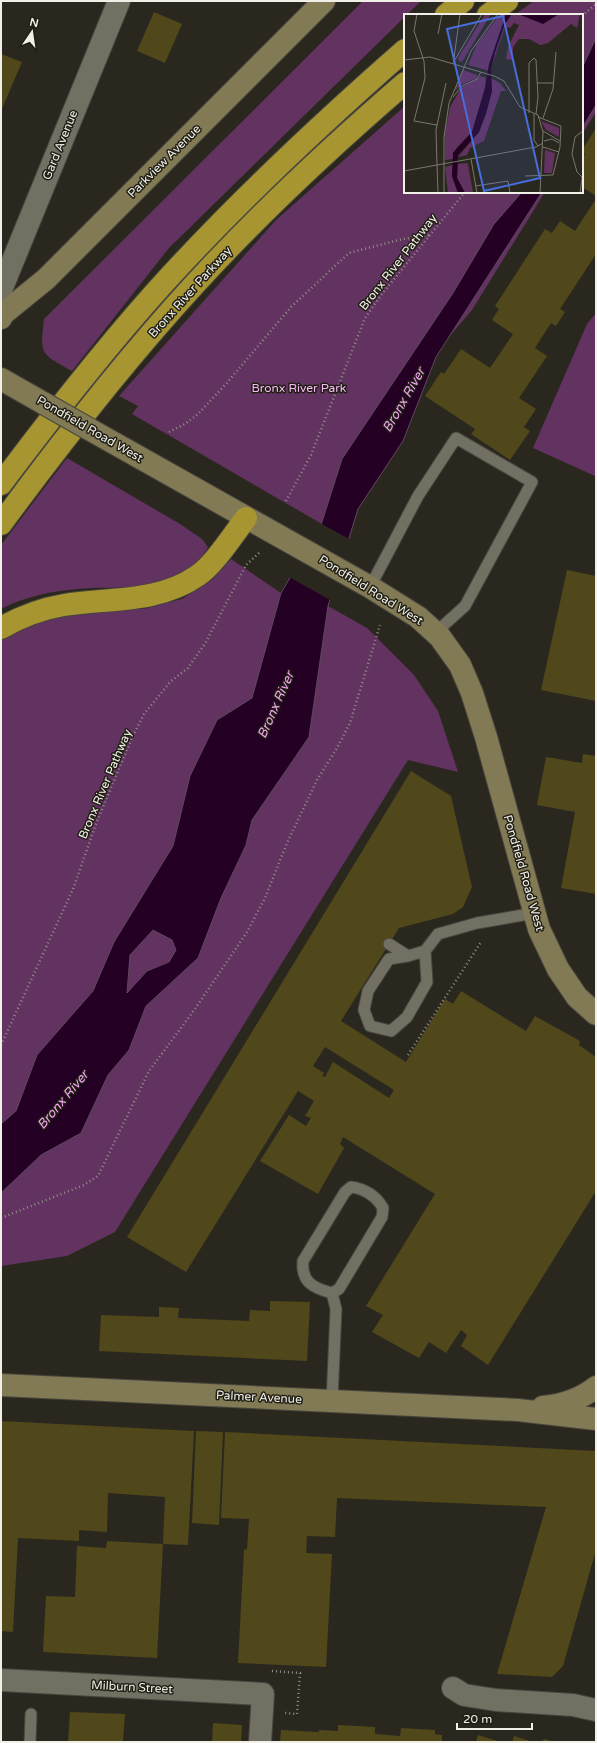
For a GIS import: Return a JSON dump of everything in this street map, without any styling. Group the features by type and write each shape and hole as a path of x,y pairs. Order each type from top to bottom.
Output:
{"highway":[{"path":"447,14 463,1"},
{"path":"489,14 507,1"},
{"name":"Bronx River Parkway","path":"1,484 92,367 172,274 268,176 404,51"},
{"name":"Bronx River Parkway","path":"1,524 76,424 137,350 195,284 292,186 404,84"},
{"path":"1,628 20,617 43,610 64,605 144,597 157,594 186,583 199,575 208,566 246,518"}],"street":[{"name":"Gard Avenue","path":"1,290 119,1"},
{"name":"Parkview Avenue","path":"2,314 46,280 324,1"},
{"name":"Pondfield Road West","path":"1,379 370,587 418,617 435,633 460,665 472,693 486,737 539,930 558,969 577,997 596,1014"},
{"name":"Palmer Avenue","path":"1,1385 518,1410 596,1419"},
{"name":"Palmer Avenue","path":"518,1410 549,1407 571,1402 590,1392 596,1387"},
{"name":"Milburn Street","path":"1,1680 263,1694 260,1742"},
{"path":"453,1688 464,1695 496,1700 573,1705 596,1710"}],"lane":[{"path":"370,587 418,496 456,438 532,482 465,606 435,633"},
{"path":"425,951 427,982 407,1017 391,1031 370,1026 364,1010 368,991 389,959 425,951 438,934 477,923 535,913"},
{"path":"389,944 408,956"},
{"path":"351,1187 361,1189 378,1198 383,1208 382,1217 339,1289 332,1293 322,1290 309,1282 302,1271 303,1261 345,1192 351,1187"},
{"path":"332,1293 336,1310 332,1401"},
{"path":"30,1742 31,1714"}],"path":[{"path":"583,15 596,4"},
{"name":"Bronx River Pathway","path":"286,501 311,456 364,318 464,193"},
{"path":"169,432 198,414 226,384 291,307 349,252 403,238 431,235"},
{"name":"Bronx River Pathway","path":"1,1045 73,889 96,824 131,740 144,714 171,681 188,668 206,642 246,565 261,552"},
{"path":"1,1218 84,1185 98,1176 149,1071 195,1009 238,945 265,898 287,843 317,780 337,748 350,723 380,625"},
{"path":"408,1055 482,941"},
{"path":"272,1671 300,1673 297,1714 283,1713"}],"green space":[{"path":"363,1 421,1 408,14 404,14 404,18 169,248 72,371 44,352 42,340 44,319"},
{"path":"534,1 596,1 596,112 583,132 583,14 515,14"},
{"name":"Bronx River Park","path":"404,107 404,193 544,193 472,310 436,352 341,535 132,414 138,406 119,396 276,220"},
{"path":"596,313 595,476 533,448 587,324"},
{"path":"67,458 180,524 202,539 208,547 194,565 188,570 160,584 142,587 88,588 58,591 38,595 1,609 1,545"},
{"path":"231,559 281,593 252,699 217,720 190,776 173,846 115,942 93,991 37,1055 16,1111 1,1124 1,635 29,620 87,609 143,609 182,599 212,580"},
{"path":"328,606 367,628 414,675 438,711 458,772 408,760 115,1232 67,1256 1,1266 1,1193 41,1155 81,1133 108,1075 129,1050 146,1006 198,958 221,898 246,845 252,820 309,737"},
{"path":"153,930 172,940 176,950 169,962 147,971 127,994 130,955"}],"water":[{"path":"596,38 596,105 583,126 583,66"},
{"name":"Bronx River","path":"521,193 541,193 436,357 403,441 358,509 328,606 309,737 252,820 246,845 221,898 198,958 146,1006 129,1050 108,1075 81,1133 41,1155 1,1193 1,1124 16,1111 37,1055 93,991 114,942 173,846 190,776 217,720 252,698 281,593 321,525 342,459 453,293 494,224","holes":["153,930 172,940 176,950 169,962 147,971 127,993 130,955"]}],"pier":[{"path":"320,523 351,540 332,601 289,577"}],"building":[{"path":"154,12 182,24 165,63 137,51"},
{"path":"1,54 22,62 1,111"},
{"path":"596,128 596,196 583,188 583,157 585,154 583,153 583,148"},
{"path":"596,199 596,254 560,309 565,312 556,326 551,323 535,348 547,356 519,398 536,409 524,427 530,431 510,460 471,434 475,429 425,396 441,372 444,374 461,349 490,368 513,334 492,320 499,309 495,306 545,229 552,233 560,221 575,231"},
{"path":"567,570 596,576 596,701 541,690"},
{"path":"583,754 596,756 596,894 561,888 575,812 537,805 546,757 582,763"},
{"path":"411,771 451,796 472,887 463,907 453,914 399,928 341,1021 406,1062 445,999 453,1004 461,991 526,1031 535,1016 580,1041 579,1045 596,1057 596,1191 488,1365 461,1346 467,1335 461,1330 446,1353 429,1342 419,1358 372,1332 383,1315 366,1306 435,1194 343,1137 340,1144 344,1148 318,1194 260,1161 289,1115 306,1126 311,1118 305,1116 314,1101 298,1091 186,1272 127,1237","holes":["325,1047 394,1090 389,1098 333,1062 325,1077 322,1076 324,1073 313,1066"]},
{"path":"270,1301 310,1302 307,1361 99,1351 101,1315 159,1317 159,1307 179,1308 178,1318 249,1321 250,1310 270,1311"},
{"path":"1,1421 194,1431 188,1545 163,1544 165,1497 108,1493 107,1532 79,1530 79,1541 18,1538 13,1632 1,1631"},
{"path":"196,1431 223,1432 219,1525 192,1523"},
{"path":"225,1432 596,1451 596,1550 563,1666 552,1677 497,1674 546,1507 337,1498 335,1537 307,1536 306,1553 332,1554 326,1667 238,1663 244,1549 247,1550 249,1519 221,1518"},
{"path":"107,1541 163,1544 157,1658 43,1652 46,1596 75,1597 77,1546 106,1548"},
{"path":"70,1712 125,1714 123,1742 68,1742"},
{"path":"213,1723 242,1725 241,1742 212,1742"},
{"path":"338,1725 375,1727 375,1734 400,1736 401,1728 435,1730 435,1734 442,1735 442,1742 280,1742 281,1730 319,1732 319,1730 338,1731"},
{"path":"478,1735 501,1742 476,1742"},
{"path":"514,1736 533,1742 512,1742"},
{"path":"545,1739 554,1742 540,1742"}]}
